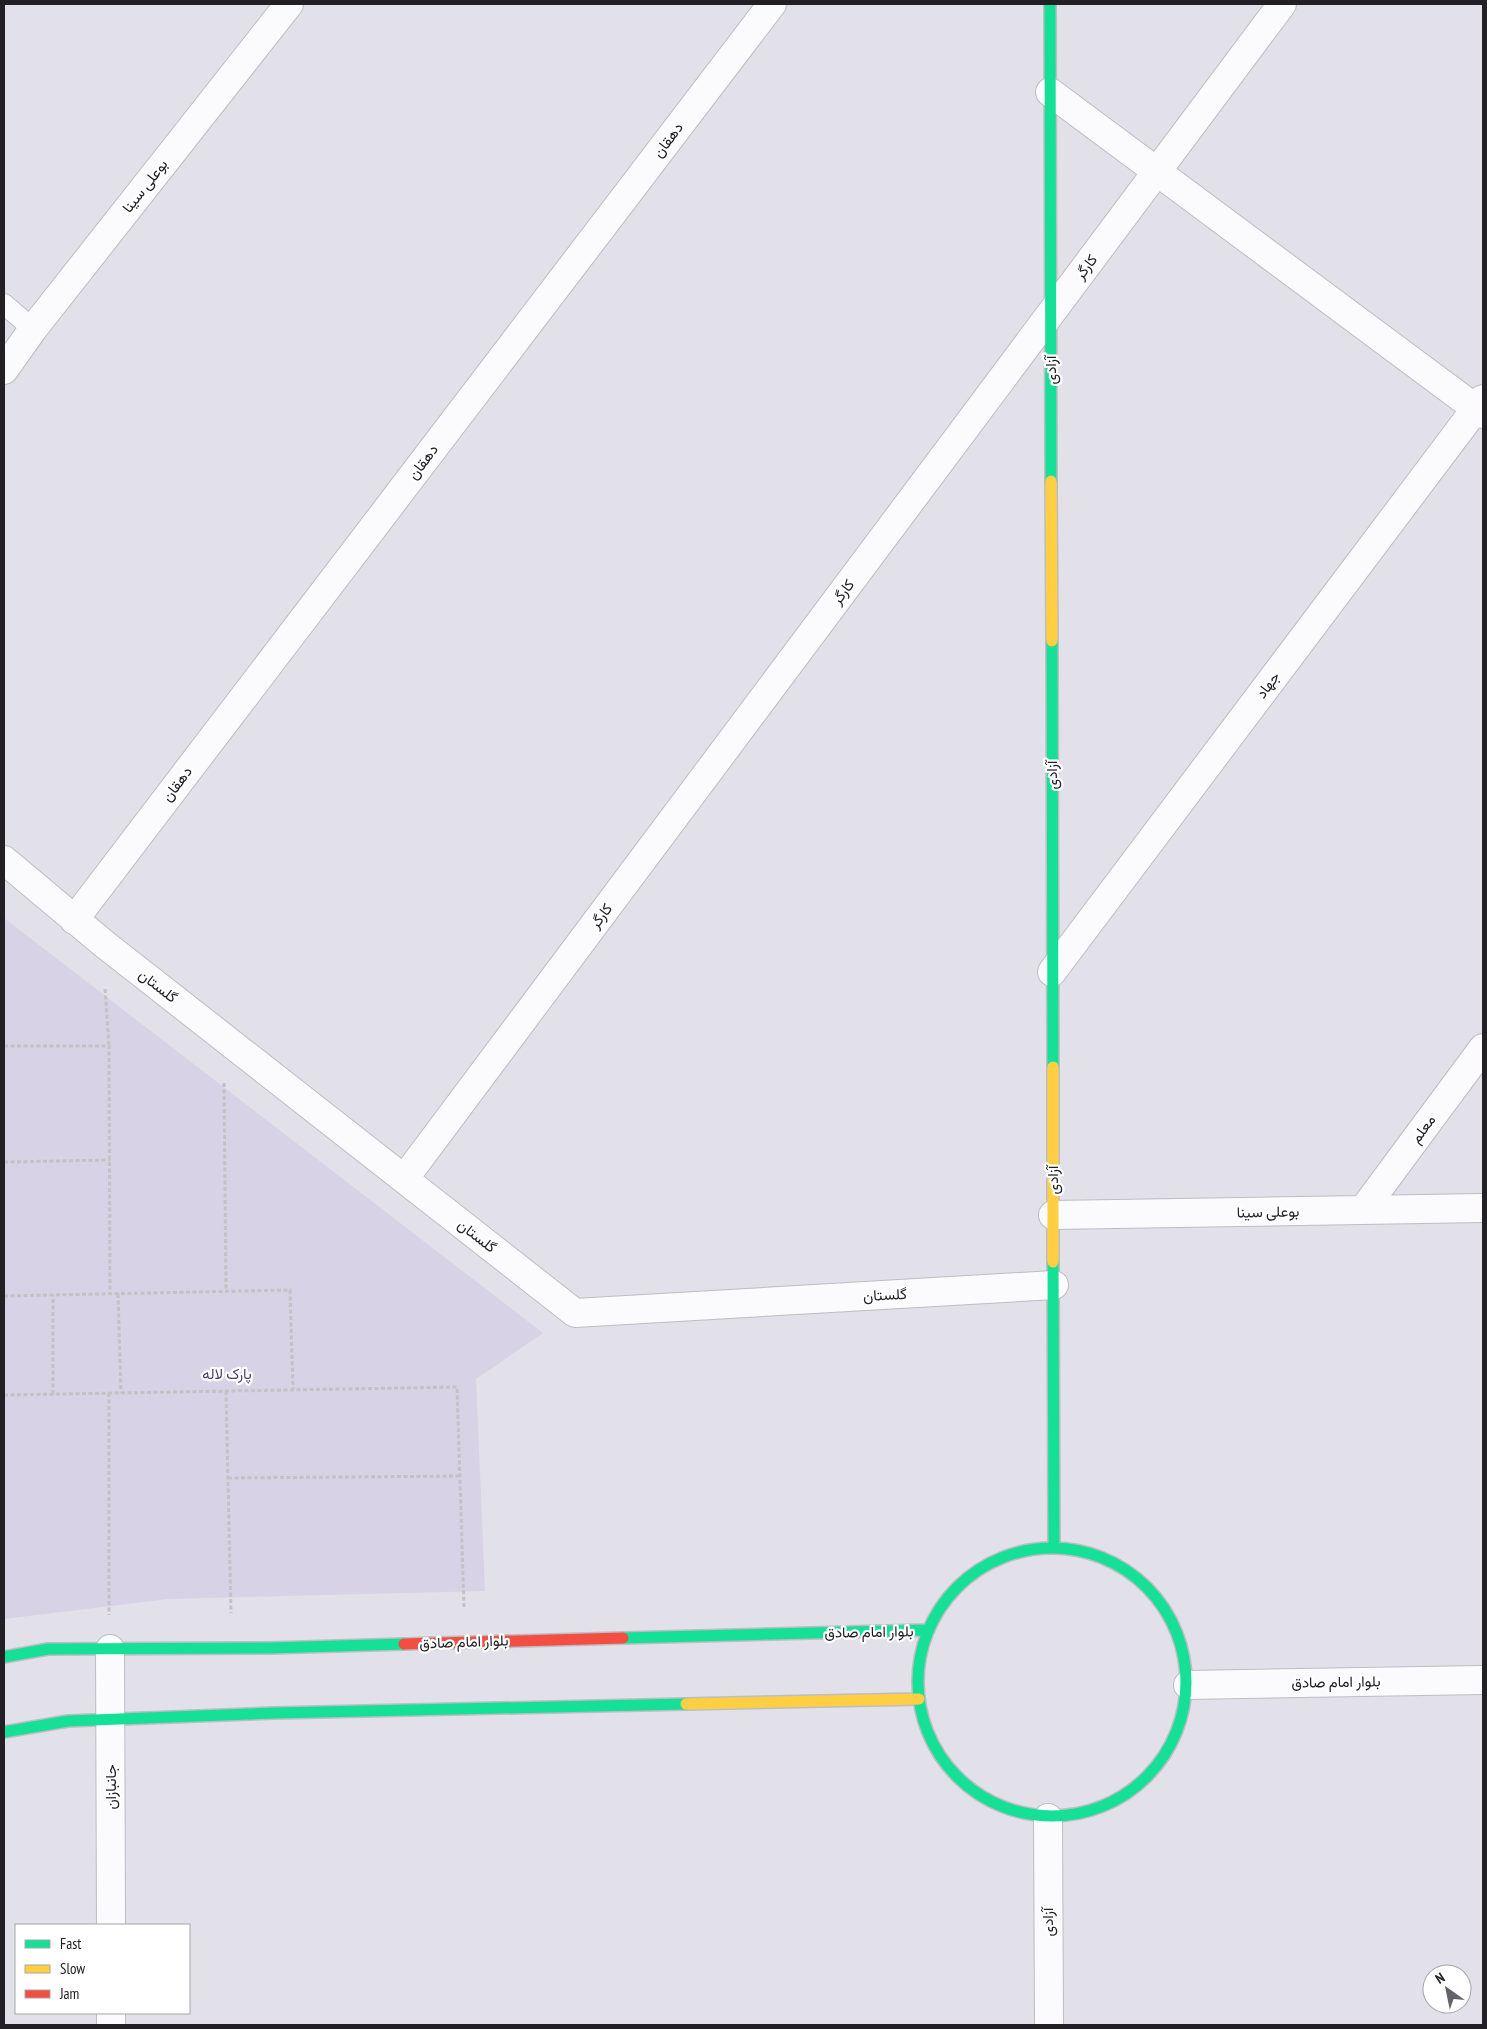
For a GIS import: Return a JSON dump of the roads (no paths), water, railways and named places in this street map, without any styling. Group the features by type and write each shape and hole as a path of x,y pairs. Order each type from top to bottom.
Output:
{"street":[{"name":"بوعلی سینا","path":"4,370 33,329 289,4"},
{"name":"دهقان","path":"74,920 772,4"},
{"name":"آزادی","path":"1050,4 1054,1547"},
{"name":"کارگر","path":"404,1179 1282,4"},
{"path":"1050,92 1481,407"},
{"name":"جهاد","path":"1052,972 1481,407"},
{"name":"گلستان","path":"4,860 102,943 575,1313 1054,1285"},
{"name":"معلم","path":"1363,1210 1483,1048"},
{"name":"بوعلی سینا","path":"1053,1215 1483,1208"},
{"path":"1054,1547 1105,1556 1149,1587 1178,1631 1188,1685 1176,1735 1145,1779 1101,1808 1048,1818 998,1808 954,1777 925,1733 915,1680 926,1630 957,1586 1001,1557 1054,1547"},
{"name":"بلوار امام صادق","path":"4,1657 48,1649 270,1648 926,1630"},
{"name":"جانبازان","path":"110,1649 111,1924"},
{"name":"بلوار امام صادق","path":"1188,1685 1483,1680"},
{"path":"4,1732 68,1721 294,1712 919,1699"},
{"name":"آزادی","path":"1048,1818 1049,2025"}],"lane":[{"path":"4,304 33,329"}],"park label":[{"name":"پارک لاله","path":"227,1374"}]}
